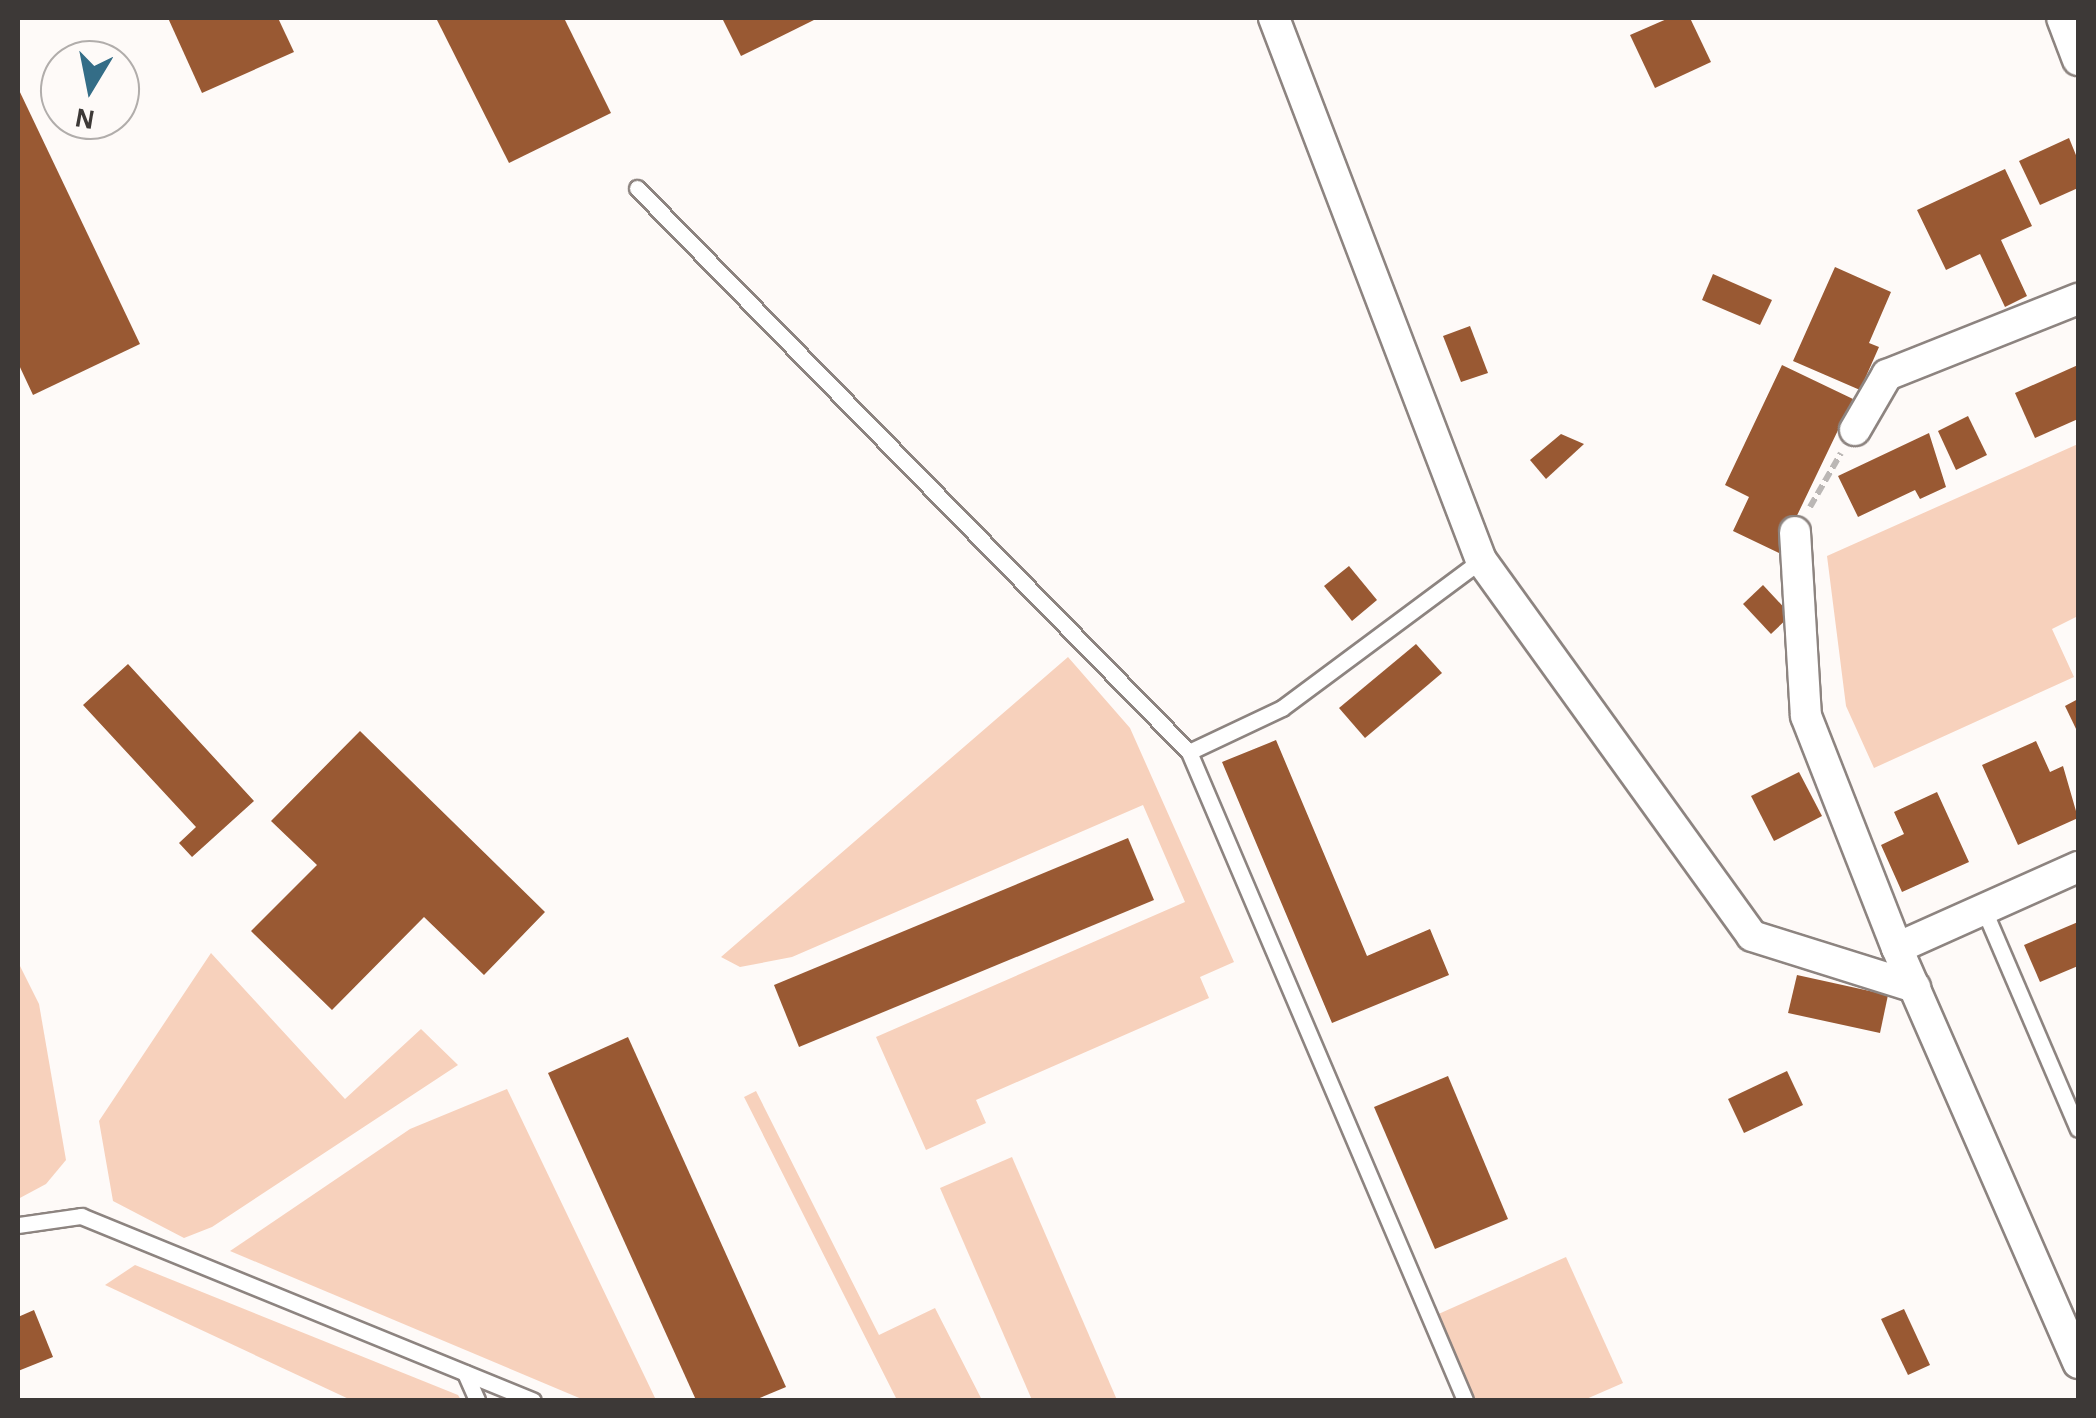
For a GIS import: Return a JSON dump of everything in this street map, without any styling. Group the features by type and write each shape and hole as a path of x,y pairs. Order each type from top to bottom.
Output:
{"street":[{"path":"1274,18 1482,560 1752,936 1915,987"},
{"path":"2062,18 2078,60"},
{"path":"1854,430 1887,375 2078,299"},
{"path":"1795,532 1806,716 1898,948 2078,1363"},
{"path":"1898,948 2078,867"}],"lane":[{"path":"637,188 1189,752 1466,1400"},
{"path":"1189,752 1282,708 1482,560"},
{"path":"1984,910 2078,1130"},
{"path":"18,1225 80,1216 534,1400"},
{"path":"465,1372 477,1400"}],"path":[{"path":"1795,532 1854,430"}],"shaded area":[{"path":"2078,444 2078,616 2052,629 2074,677 1874,768 1846,706 1827,556"},
{"path":"1068,657 1130,728 1234,962 1200,977 1209,998 976,1100 986,1123 926,1150 876,1037 1185,902 1143,805 792,957 740,967 721,957"},
{"path":"211,953 345,1099 421,1029 458,1065 212,1227 184,1238 113,1201 99,1121"},
{"path":"18,962 39,1004 66,1160 46,1184 18,1199"},
{"path":"507,1089 656,1400 584,1400 230,1251 410,1129"},
{"path":"756,1091 879,1335 935,1308 982,1400 897,1400 744,1097"},
{"path":"1012,1157 1117,1400 1032,1400 940,1188"},
{"path":"1566,1257 1623,1383 1584,1400 1472,1400 1434,1316"},
{"path":"135,1265 458,1395 461,1400 351,1400 105,1285"}],"building":[{"path":"168,18 278,18 294,52 202,93"},
{"path":"436,18 564,18 611,113 509,163"},
{"path":"722,18 818,18 741,56"},
{"path":"1669,18 1690,18 1711,62 1655,88 1630,35"},
{"path":"18,88 140,344 33,395 18,363"},
{"path":"2069,138 2078,160 2078,188 2040,205 2019,161"},
{"path":"2005,169 2032,226 2001,240 2027,296 2005,307 1980,254 1946,270 1917,210"},
{"path":"1835,267 1891,292 1869,343 1879,347 1860,390 1793,361"},
{"path":"1713,274 1772,300 1760,325 1702,300"},
{"path":"1470,326 1488,373 1461,382 1443,336"},
{"path":"1782,365 1853,399 1779,553 1733,531 1749,497 1725,485"},
{"path":"2078,365 2078,419 2035,438 2015,393"},
{"path":"1968,416 1987,455 1956,470 1938,431"},
{"path":"1929,433 1946,487 1920,499 1915,490 1858,517 1838,476"},
{"path":"1561,434 1584,444 1546,479 1530,460"},
{"path":"1349,566 1377,600 1352,621 1324,586"},
{"path":"1763,585 1791,615 1771,634 1743,604"},
{"path":"1416,644 1442,673 1365,738 1339,708"},
{"path":"128,664 254,801 192,857 179,843 196,827 83,705"},
{"path":"2078,699 2078,733 2065,706"},
{"path":"360,731 545,912 484,975 424,917 332,1010 251,931 317,865 271,821"},
{"path":"1276,740 1367,956 1430,929 1449,975 1332,1023 1222,762"},
{"path":"2036,741 2050,772 2063,766 2078,818 2018,845 1982,765"},
{"path":"1799,772 1822,816 1774,841 1751,796"},
{"path":"1937,792 1969,862 1902,892 1881,845 1904,834 1894,812"},
{"path":"1128,838 1154,900 799,1047 774,985"},
{"path":"2078,922 2078,966 2040,982 2024,945"},
{"path":"1797,975 1888,995 1880,1033 1788,1013"},
{"path":"628,1037 786,1387 755,1400 696,1400 548,1073"},
{"path":"1787,1071 1803,1105 1744,1133 1728,1099"},
{"path":"1448,1076 1508,1219 1435,1249 1374,1107"},
{"path":"1904,1309 1930,1365 1908,1375 1881,1319"},
{"path":"34,1310 53,1357 18,1371 18,1317"}]}
